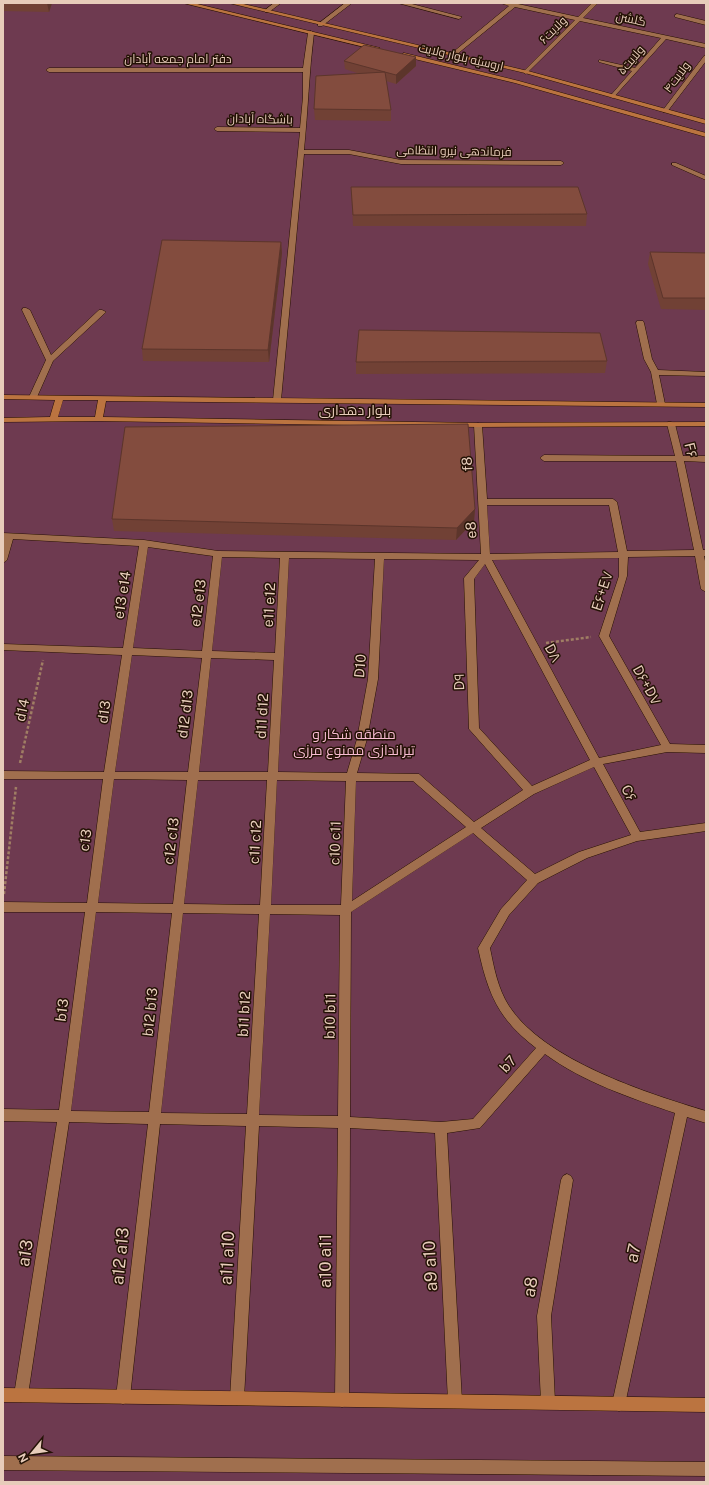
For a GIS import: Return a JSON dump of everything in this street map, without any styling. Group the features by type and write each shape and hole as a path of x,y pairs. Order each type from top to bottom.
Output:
{"main road":[{"path":"186,3 380,49"},
{"name":"اروسیّه بلوار ولایت","path":"232,3 320,25 454,54 526,72 706,122"},
{"name":"اروسیّه بلوار ولایت","path":"396,53 517,82 706,135"},
{"path":"490,76 500,72 500,66"},
{"path":"517,82 518,76 526,72"},
{"name":"بلوار دهداری","path":"3,397 706,405"},
{"path":"54,419 60,397"},
{"path":"99,419 102,398"},
{"name":"بلوار دهداری","path":"3,420 99,419 478,425 706,424"},
{"path":"3,1395 706,1405"}],"street":[{"path":"268,11 278,3"},
{"path":"320,25 349,3"},
{"path":"401,3 458,17"},
{"name":"گلشن","path":"504,3 515,4 706,46"},
{"name":"ولایت۶","path":"526,72 595,3"},
{"path":"454,54 515,4"},
{"path":"677,16 706,23"},
{"path":"277,400 302,130 309,97 306,70 311,33"},
{"name":"ولایت۵","path":"613,96 665,37"},
{"name":"ولایت۴","path":"665,111 706,56"},
{"path":"601,61 636,70"},
{"name":"دفتر امام جمعه آبادان","path":"49,70 306,70"},
{"name":"باشگاه آبادان","path":"217,129 302,130"},
{"name":"فرماندهی نیرو انتظامی","path":"300,152 349,152 401,162 561,163"},
{"path":"674,164 706,178"},
{"path":"26,310 50,360"},
{"path":"33,397 50,360 102,312"},
{"path":"640,323 648,359 655,372 661,404"},
{"path":"655,372 706,374"},
{"name":"F۶","path":"671,424 702,553 706,589"},
{"name":"f8","path":"478,425 482,502"},
{"path":"544,458 706,459"},
{"name":"E۶+E۷","path":"482,502 613,502 622,555 623,575 608,616 604,636"},
{"name":"e8","path":"482,502 486,557"},
{"path":"3,560 6,536 144,543 218,554 486,557 702,553"},
{"name":"e13 e14","path":"127,652 144,543"},
{"name":"e12 e13","path":"206,654 218,554"},
{"name":"e11 e12","path":"280,657 286,555"},
{"name":"D10","path":"351,777 362,739 374,679 380,556"},
{"name":"D۸","path":"486,557 596,762"},
{"name":"D۹","path":"486,557 469,578 474,730 530,791"},
{"name":"D۶+D۷","path":"604,636 667,748"},
{"path":"3,647 280,657"},
{"name":"d13","path":"108,775 127,652"},
{"name":"d12 d13","path":"192,776 206,654"},
{"name":"d11 d12","path":"273,776 280,657"},
{"path":"3,907 346,910 530,791 596,762 667,748 706,749"},
{"name":"C۶","path":"596,762 637,837"},
{"path":"3,775 414,777 534,880"},
{"name":"c13","path":"90,908 108,775"},
{"name":"c12 c13","path":"177,909 192,776"},
{"name":"c11 c12","path":"265,910 273,776"},
{"name":"c10 c11","path":"346,910 351,777"},
{"path":"706,827 637,837 584,855 534,880 505,912 484,948 493,987 510,1017 544,1046 592,1076 634,1093 706,1117"},
{"name":"b13","path":"64,1116 90,908"},
{"name":"b12 b13","path":"154,1118 177,909"},
{"name":"b11 b12","path":"253,1120 265,910"},
{"name":"b10 b11","path":"344,1122 346,910"},
{"name":"b7","path":"3,1115 344,1122 441,1128 476,1124 544,1046"},
{"name":"a7","path":"619,1404 682,1110"},
{"name":"a13","path":"21,1395 64,1116"},
{"name":"a12 a13","path":"123,1397 154,1118"},
{"name":"a11 a10","path":"237,1398 253,1120"},
{"name":"a10 a11","path":"342,1400 344,1122"},
{"name":"a9 a10","path":"441,1128 455,1401"},
{"name":"a8","path":"548,1402 544,1316 567,1180"},
{"path":"3,1463 706,1469"}],"path":[{"path":"532,645 604,636"},
{"name":"d14","path":"3,902 18,775 46,649"}],"green space":[{"name":"منطقه شکار و تیراندازی ممنوع مرزی","path":"3,3 706,3 706,1482 3,1482"}],"building":[{"path":"364,45 416,57 396,75 344,61"},
{"path":"385,72 391,110 314,109 316,76"},
{"path":"351,187 578,187 587,214 353,215"},
{"path":"162,240 281,242 268,350 142,349"},
{"path":"650,252 706,253 706,298 663,298"},
{"path":"359,330 600,333 607,361 356,362"},
{"path":"468,424 475,509 457,528 112,519 125,427"}]}
